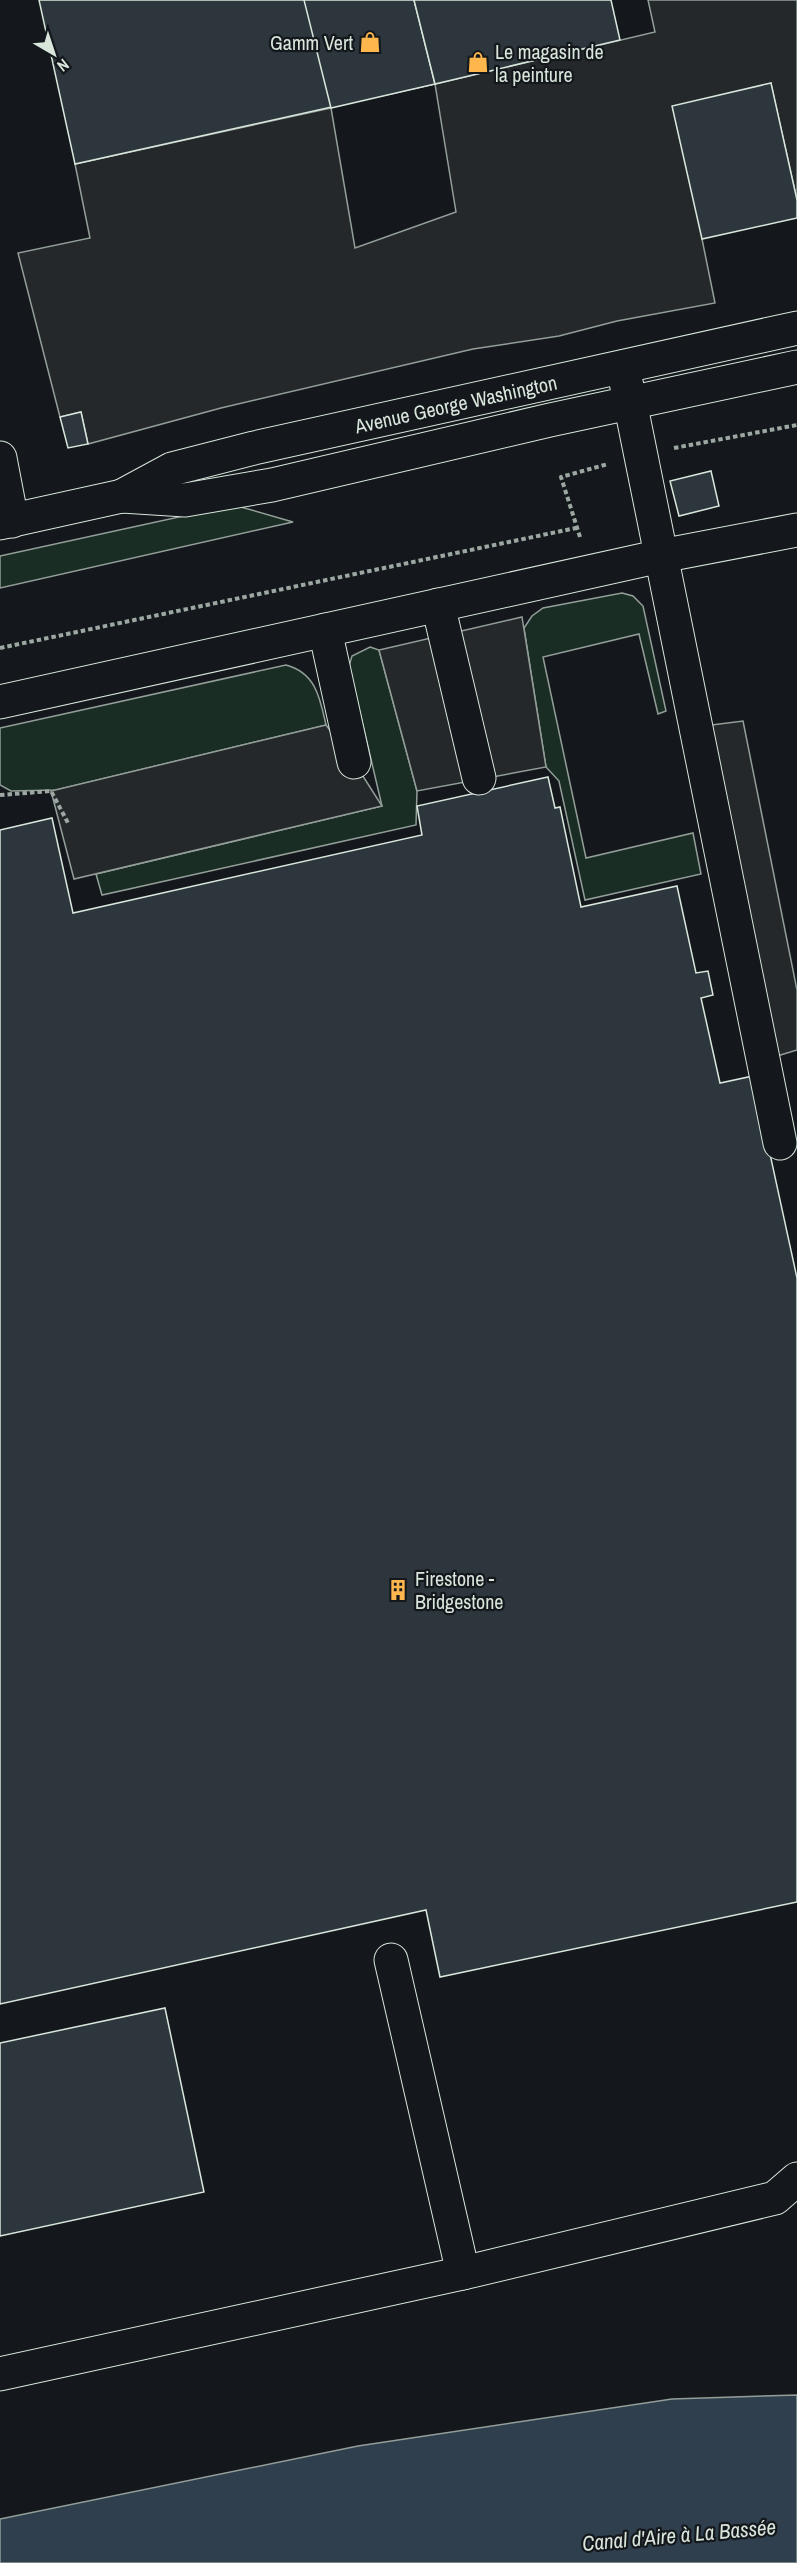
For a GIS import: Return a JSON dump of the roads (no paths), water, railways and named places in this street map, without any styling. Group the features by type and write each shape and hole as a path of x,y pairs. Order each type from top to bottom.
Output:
{"main road":[{"name":"Avenue George Washington","path":"6,522 122,496 172,469 254,448 797,328"},
{"path":"623,367 780,1143"},
{"name":"Avenue George Washington","path":"122,496 185,500 272,484 630,402 797,367"},
{"path":"0,458 6,522"},
{"path":"0,702 661,556 797,530"},
{"path":"438,605 479,778"},
{"path":"325,630 354,762"},
{"path":"391,1960 463,2273"},
{"path":"0,2374 463,2273 775,2198 797,2179"}],"water":[{"name":"Canal d'Aire à La Bassée","path":"797,2395 797,2563 0,2563 0,2519 358,2446 672,2399"}],"place":[{"name":"Gamm Vert","path":"370,42"},
{"name":"Le magasin de la peinture","path":"478,62"},
{"name":"Firestone - Bridgestone","path":"398,1590"}]}
